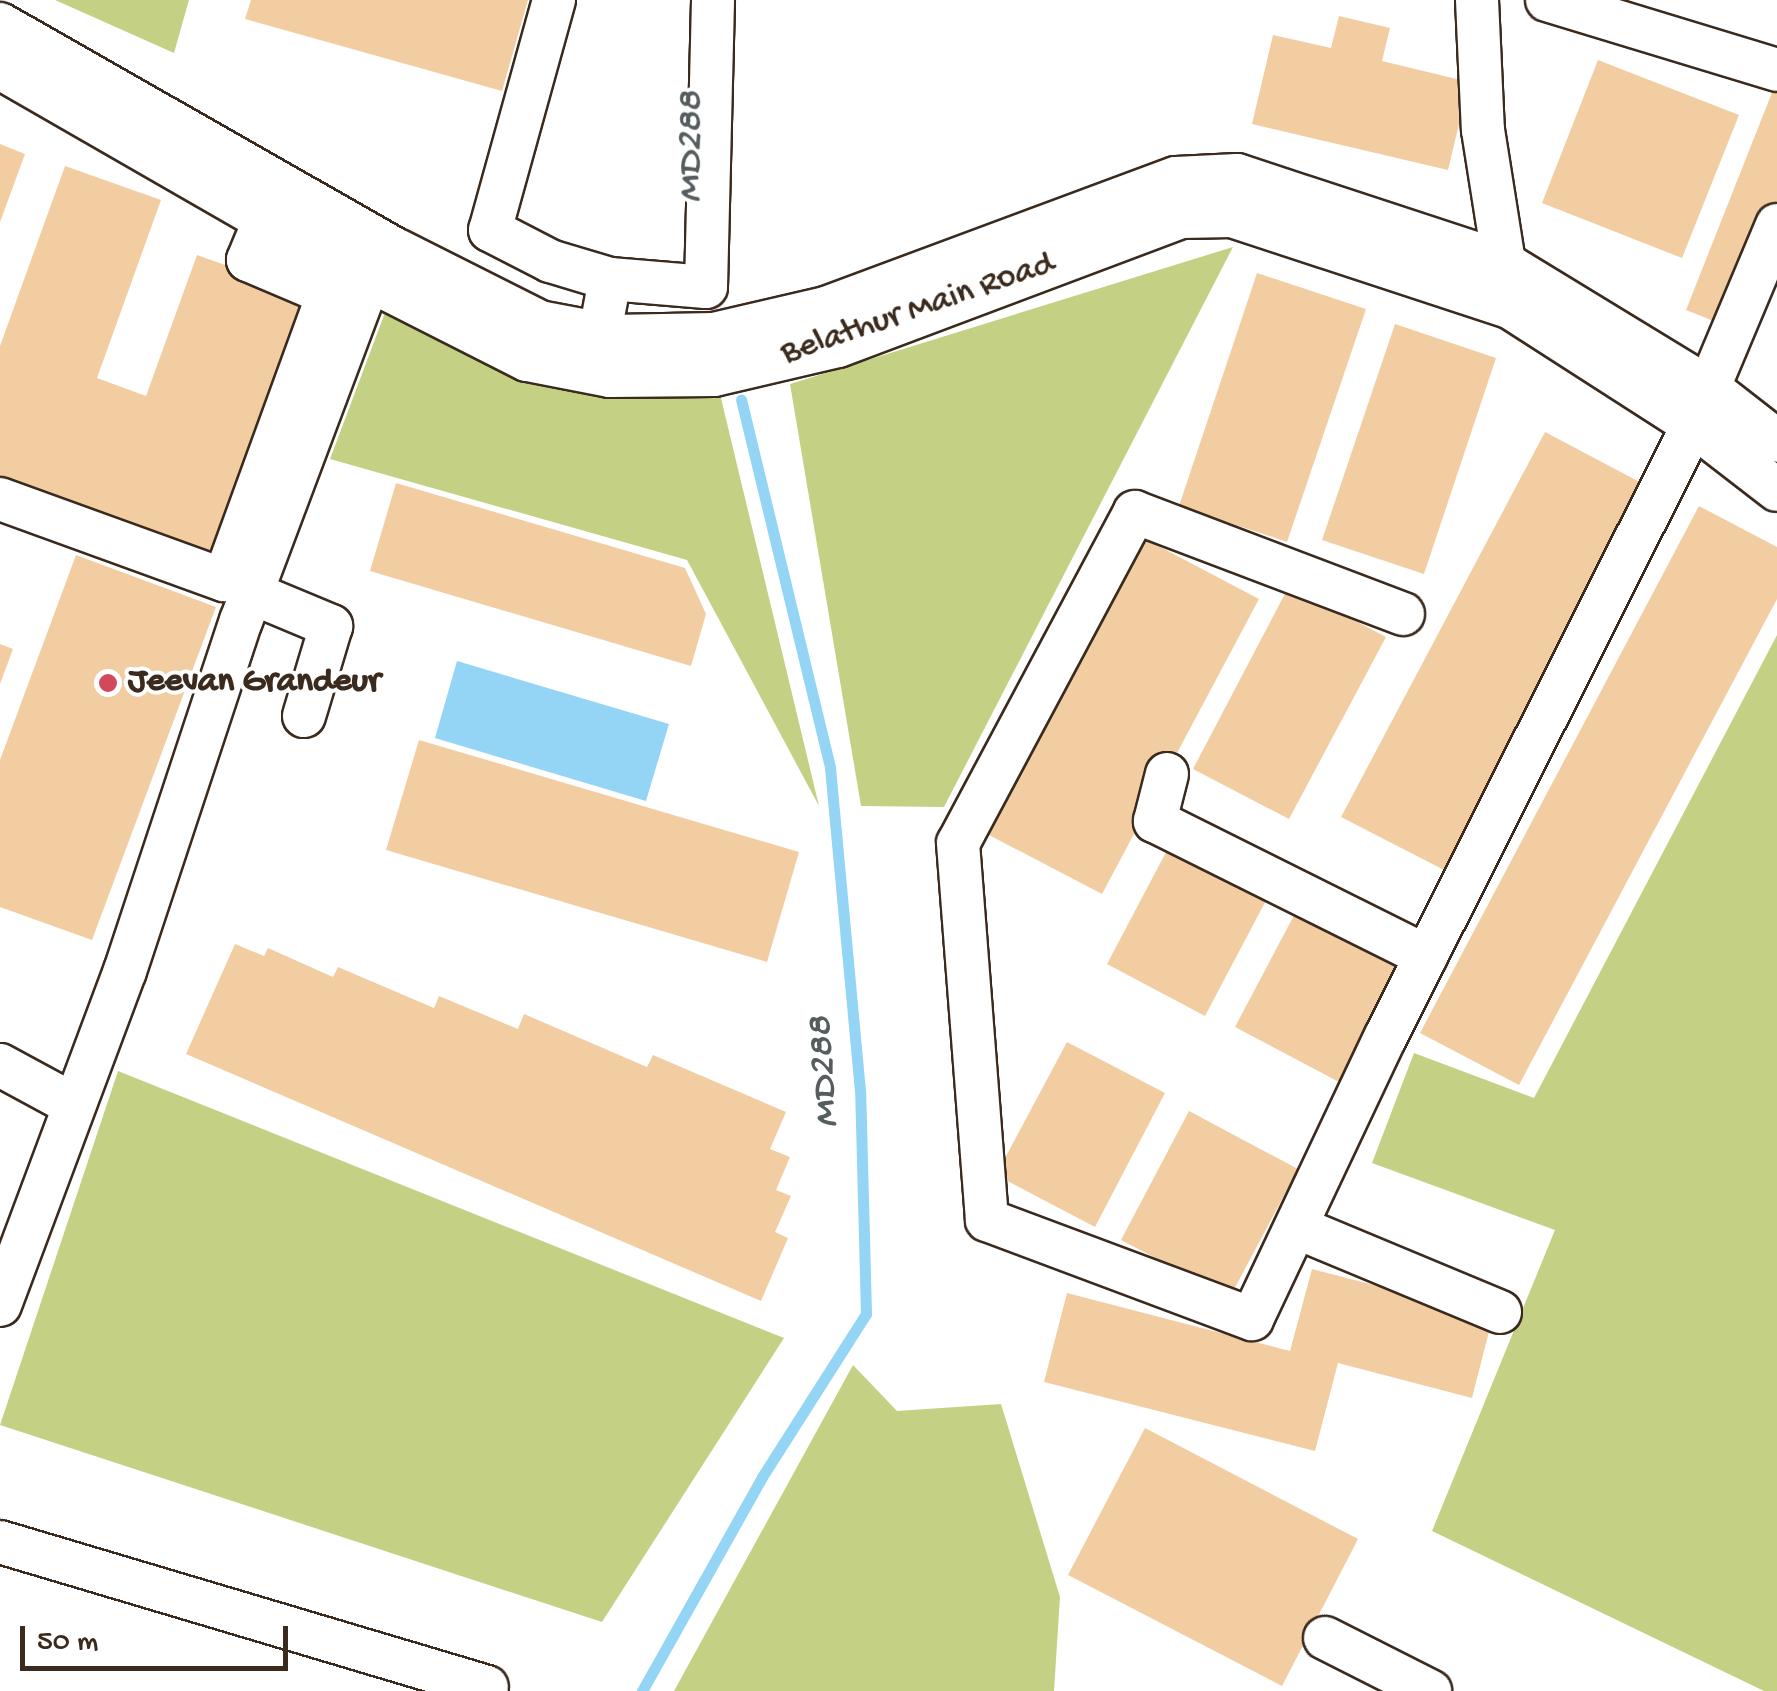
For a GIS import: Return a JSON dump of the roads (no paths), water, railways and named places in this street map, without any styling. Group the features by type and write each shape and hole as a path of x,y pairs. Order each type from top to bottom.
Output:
{"street":[{"path":"554,0 490,230 550,260 610,278 706,287 713,0"},
{"path":"1478,0 1483,130 1511,308"},
{"path":"1547,0 1777,70"},
{"name":"Belathur Main Road","path":"0,24 527,360 610,376 714,376 838,346 1182,217 1232,216 1511,308 1777,441"},
{"name":"Belathur Main Road","path":"0,68 265,220 528,316 600,333 731,331 826,308 1176,178 1238,176 1504,263 1701,406 1777,490"},
{"path":"0,499 224,580 328,294 248,260 265,220"},
{"path":"1403,614 1134,512 958,842 986,1220 1252,1319 1426,956 1701,406 1777,225"},
{"path":"528,316 550,260"},
{"path":"2,1291 74,1104 252,592 383,265"},
{"path":"600,333 610,278"},
{"path":"252,592 331,626 304,716"},
{"path":"1167,774 1155,821 1426,956"},
{"path":"0,1065 74,1104"},
{"path":"1296,1228 1500,1312"},
{"path":"0,1542 487,1686"},
{"path":"1325,1638 1430,1691"}],"water":[{"path":"457,661 669,724 646,801 435,738"}],"waterway":[{"name":"MD288","path":"642,1691 762,1477 866,1314 860,1091 830,767 741,400"}],"place":[{"name":"Jeevan Grandeur","path":"108,683"}]}
